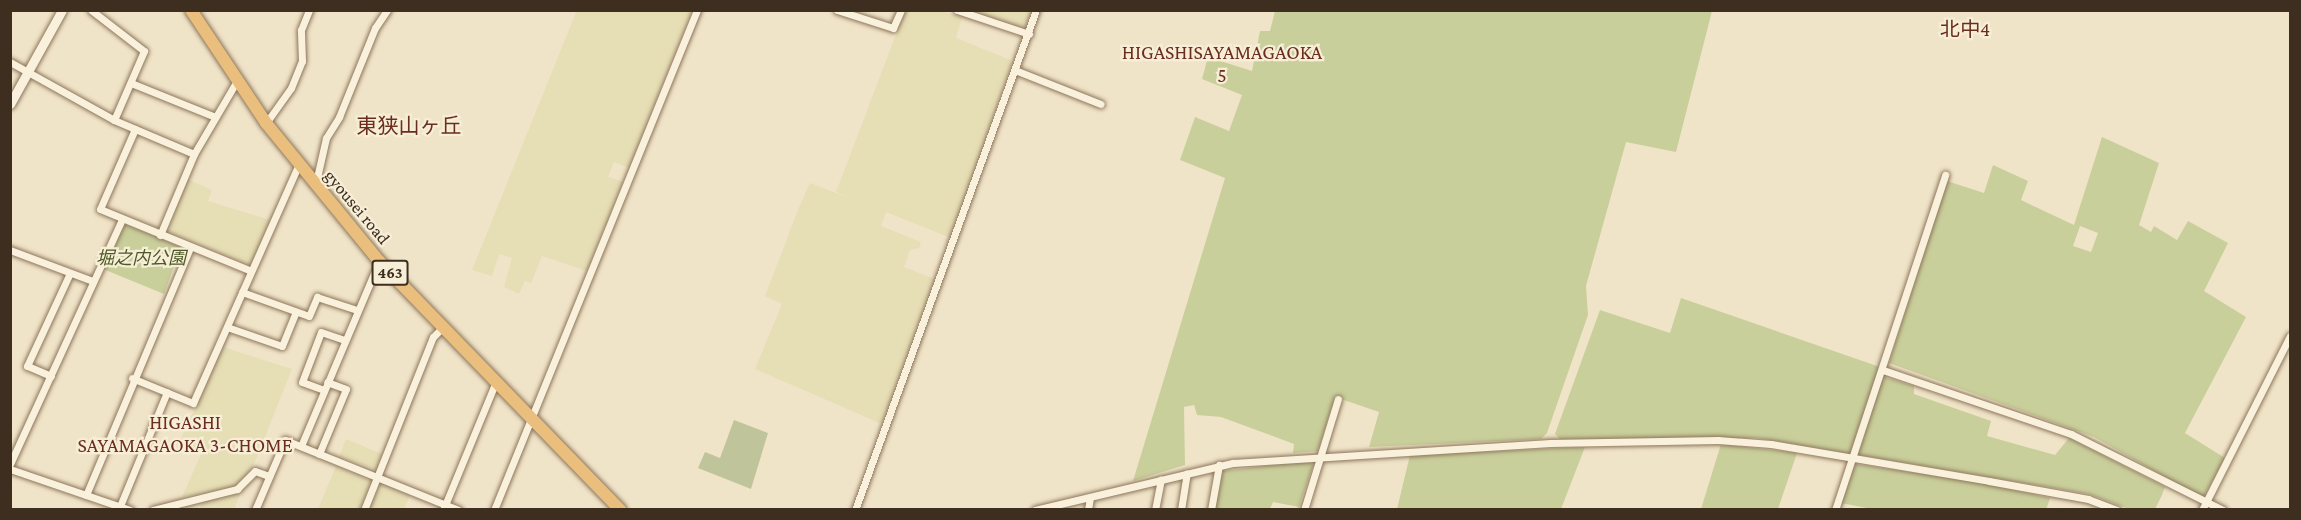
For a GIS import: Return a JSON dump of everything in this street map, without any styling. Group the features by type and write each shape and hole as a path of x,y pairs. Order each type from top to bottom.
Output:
{"highway":[{"name":"gyousei road","path":"191,10 266,123 379,261 495,384 620,510"}],"street":[{"path":"10,104 62,10"},
{"path":"92,10 144,51 114,120"},
{"path":"266,123 291,88 302,62 301,30 309,10"},
{"path":"315,185 326,138 339,117 375,28 387,10"},
{"path":"494,510 697,10"},
{"path":"837,10 893,28 901,10"},
{"path":"957,10 1029,34"},
{"path":"855,510 1036,10"},
{"path":"10,62 114,120 194,154"},
{"path":"1015,70 1101,104"},
{"path":"160,235 194,154 238,79"},
{"path":"131,83 215,117"},
{"path":"135,129 100,209 251,271"},
{"path":"132,378 193,403 299,164"},
{"path":"1835,510 1945,176"},
{"path":"122,219 10,466 130,510"},
{"path":"86,495 132,378 190,247"},
{"path":"10,250 93,282"},
{"path":"301,446 379,261"},
{"path":"51,376 27,366 70,273"},
{"path":"242,292 309,316 317,297 357,310"},
{"path":"227,327 282,346 296,312"},
{"path":"364,510 433,337 442,328"},
{"path":"324,390 302,382 321,332 344,340"},
{"path":"2202,510 2290,336"},
{"path":"1883,370 2071,434 2223,510"},
{"path":"319,454 346,389 327,382"},
{"path":"444,507 495,384"},
{"path":"120,506 167,392"},
{"path":"1304,510 1338,399"},
{"path":"255,510 285,440 444,507 458,510"},
{"path":"1035,510 1219,465 1319,456 1550,443 1718,441 1771,444 2079,497 2117,510"},
{"path":"1211,510 1219,465"},
{"path":"153,510 237,489 255,471 269,476"},
{"path":"1180,510 1188,473"},
{"path":"1155,510 1161,480"},
{"path":"1088,510 1090,497"}],"shaded area":[{"path":"577,10 692,11 629,168 614,162 608,177 623,182 587,271 542,256 531,283 525,281 519,294 504,287 512,258 499,254 492,276 472,270"},
{"path":"980,10 1031,11 1027,25 1022,27 979,14"},
{"path":"905,11 941,11 962,17 956,38 1013,61 951,238 886,212 881,226 921,242 919,248 910,250 904,267 935,279 882,424 755,369 782,304 765,296 798,210 810,183 849,198 836,192"},
{"path":"187,179 212,190 208,201 270,220 251,265 168,232"},
{"path":"223,347 292,369 253,467 235,487 182,497 201,454 179,443"},
{"path":"346,439 382,454 376,469 339,457"},
{"path":"336,466 371,481 360,509 318,509"},
{"path":"381,483 410,495 404,509 369,509"},
{"path":"241,493 234,509 199,510 203,499"}],"green space":[{"path":"1275,11 1712,11 1676,152 1626,142 1586,286 1588,315 1547,433 1541,439 1369,447 1379,412 1335,397 1318,451 1293,453 1294,444 1221,417 1197,415 1194,405 1184,407 1185,465 1133,481 1225,178 1180,160 1195,117 1229,131 1242,95 1202,79 1208,57 1252,71 1260,31 1270,31"},
{"path":"2102,137 2159,163 2139,225 2151,232 2154,226 2177,240 2188,221 2228,243 2204,291 2246,317 2185,433 2225,458 2203,498 2094,437 1889,363 1947,181 1984,193 1993,165 2028,181 2021,200 2074,225","holes":["2080,226 2098,233 2091,252 2073,246"]},
{"name":"堀之内公園","path":"127,225 181,247 164,294 103,269 122,226"},
{"path":"1681,298 1880,367 1877,375 1914,386 1914,394 1991,421 1987,436 2055,455 2069,438 2165,487 2162,495 2155,509 2129,509 2089,494 1758,438 1560,439 1555,434 1600,310 1670,333"},
{"path":"734,420 768,433 751,489 698,468 705,452 720,458"},
{"path":"1721,444 1797,453 1778,509 1701,509"},
{"path":"1585,447 1561,509 1397,509 1410,455"},
{"path":"1309,461 1313,466 1299,507 1273,502 1270,509 1215,510 1223,471"},
{"path":"1855,464 1970,481 2050,498 2046,510 1877,510 1841,503"}],"district":[{"name":"北中4","path":"1965,29"},
{"name":"HIGASHISAYAMAGAOKA 5","path":"1222,64"},
{"name":"東狭山ヶ丘","path":"409,126"},
{"name":"HIGASHI SAYAMAGAOKA 3-CHOME","path":"185,434"}]}
